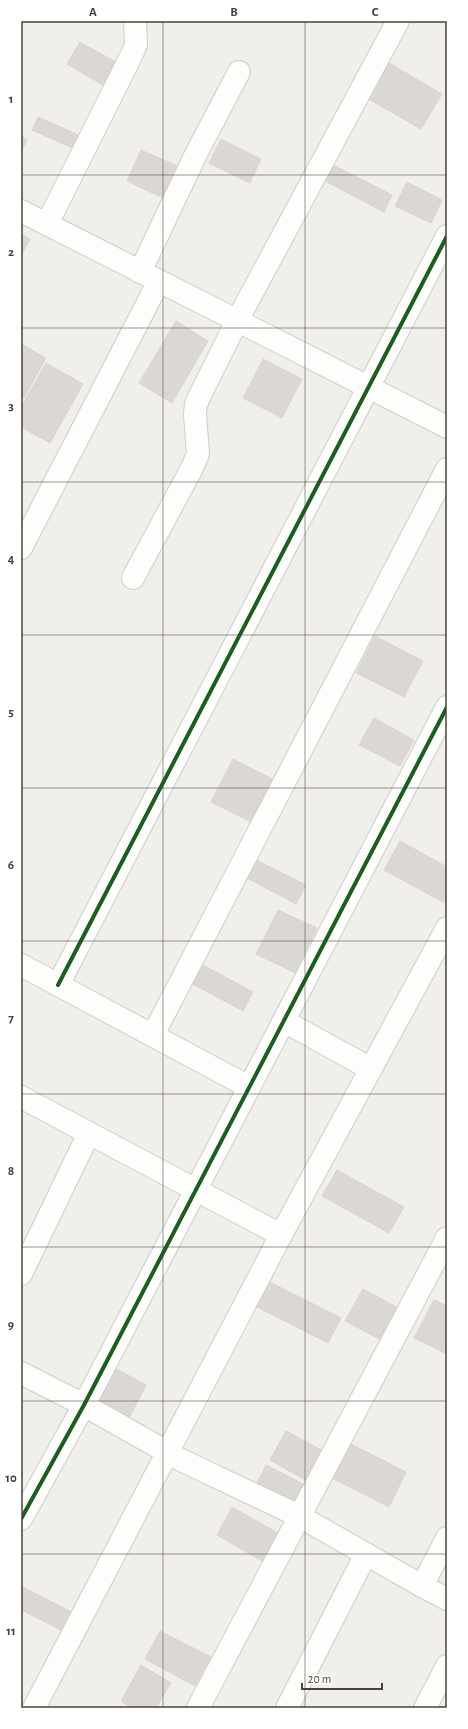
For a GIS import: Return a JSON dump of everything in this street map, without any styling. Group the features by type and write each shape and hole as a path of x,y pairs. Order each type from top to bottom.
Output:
{"street":[{"path":"47,224 133,52 136,36 135,21"},
{"path":"132,578 198,454 195,414 196,404 237,321 398,21"},
{"path":"21,548 149,276 196,154 239,72"},
{"path":"21,211 447,427"},
{"path":"58,985 447,236"},
{"path":"153,1035 447,469"},
{"path":"21,1519 84,1405 447,707"},
{"path":"34,1708 281,1235 447,928"},
{"path":"21,965 249,1086"},
{"path":"284,1021 371,1069"},
{"path":"21,1097 281,1235"},
{"path":"21,1274 89,1133"},
{"path":"198,1708 447,1238"},
{"path":"21,1373 84,1405 181,1460 299,1516 447,1600"},
{"path":"422,1586 447,1538"},
{"path":"287,1708 366,1554"},
{"path":"425,1708 445,1676"}],"building":[{"path":"80,42 123,66 110,89 67,64"},
{"path":"384,60 442,94 421,129 363,96"},
{"path":"38,117 83,137 77,150 32,130"},
{"path":"21,136 27,140 21,151"},
{"path":"221,139 261,159 250,183 209,163"},
{"path":"141,150 184,169 169,201 127,181"},
{"path":"333,165 392,195 384,212 325,181"},
{"path":"407,182 442,200 431,223 395,206"},
{"path":"21,234 30,239 21,257"},
{"path":"176,321 208,341 172,403 139,383"},
{"path":"21,344 46,358 24,398 21,397"},
{"path":"263,359 302,379 282,418 243,398"},
{"path":"46,363 83,384 50,443 21,427 21,407"},
{"path":"375,636 423,661 404,697 356,673"},
{"path":"374,718 414,740 400,766 359,745"},
{"path":"233,759 280,783 259,826 211,802"},
{"path":"400,841 447,867 447,904 384,870"},
{"path":"254,859 306,885 296,904 245,877"},
{"path":"278,910 317,928 295,973 256,954"},
{"path":"199,963 253,992 243,1011 189,982"},
{"path":"337,1170 404,1207 389,1233 322,1196"},
{"path":"268,1281 341,1318 328,1343 255,1306"},
{"path":"363,1289 402,1310 385,1342 345,1321"},
{"path":"434,1300 447,1306 447,1354 414,1338"},
{"path":"113,1367 146,1385 128,1420 94,1402"},
{"path":"286,1431 325,1452 309,1482 270,1460"},
{"path":"345,1441 406,1472 389,1507 328,1476"},
{"path":"266,1465 307,1486 295,1508 255,1487"},
{"path":"232,1507 285,1537 269,1565 217,1535"},
{"path":"21,1586 77,1615 67,1633 21,1610"},
{"path":"160,1631 211,1657 195,1686 145,1659"},
{"path":"141,1665 171,1683 156,1708 132,1708 121,1701"}],"cycle path":[{"path":"58,985 447,236"},
{"path":"21,1519 84,1405 447,707"}]}
